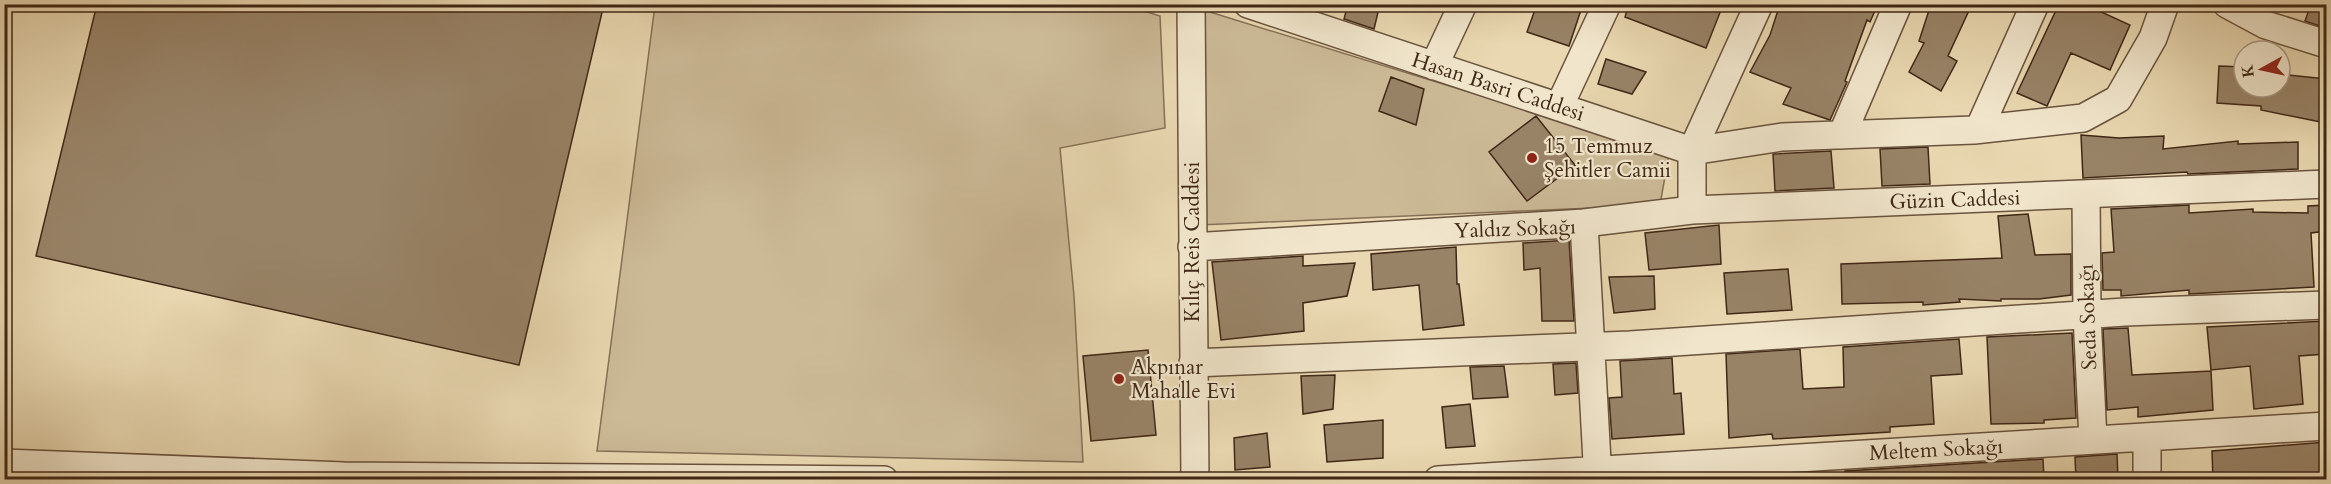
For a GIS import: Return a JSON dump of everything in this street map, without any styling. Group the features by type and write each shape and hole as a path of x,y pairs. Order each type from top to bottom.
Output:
{"street":[{"name":"Kılıç Reis Caddesi","path":"1191,4 1195,480"},
{"name":"Hasan Basri Caddesi","path":"1248,4 1318,15 1434,66 1692,151"},
{"path":"1434,66 1463,4"},
{"path":"1558,107 1607,4"},
{"path":"1692,210 1692,151 1759,4"},
{"path":"1842,135 1898,4"},
{"path":"1979,129 2035,4"},
{"path":"1692,151 1782,137 1979,129 2083,118 2118,99 2153,38 2165,4"},
{"path":"2227,4 2270,15 2326,44"},
{"name":"Güzin Caddesi","path":"1584,223 1692,210 2326,184"},
{"name":"Seda Sokağı","path":"2086,194 2087,315 2093,440"},
{"name":"Yaldız Sokağı","path":"1192,247 1584,223 1598,475"},
{"path":"1193,363 1592,347 2087,315 2326,305"},
{"name":"Meltem Sokağı","path":"1438,480 1598,475 2326,426"},
{"path":"2147,437 2147,480"},
{"path":"4,463 344,476 884,480"}],"shaded area":[{"path":"655,5 1125,5 1160,16 1165,128 1060,148 1074,296 1083,462 597,451"},
{"path":"1197,8 1669,154 1660,205 1200,225"}],"building":[{"path":"97,4 604,4 519,365 36,256"},
{"path":"1348,4 1380,4 1374,29 1344,19"},
{"path":"1537,4 1583,4 1569,46 1527,32"},
{"path":"1629,4 1707,4 1721,10 1706,48 1625,17"},
{"path":"1780,4 1878,4 1870,22 1867,20 1845,81 1847,82 1830,120 1783,104 1791,88 1750,72 1770,35"},
{"path":"1931,4 1972,4 1948,56 1957,61 1941,91 1909,72 1924,43 1919,41"},
{"path":"2059,4 2084,4 2130,25 2110,70 2071,53 2047,106 2017,93"},
{"path":"2311,4 2326,4 2326,28 2305,21"},
{"path":"1606,59 1646,72 1632,94 1598,84"},
{"path":"2219,66 2232,67 2232,99 2292,99 2292,75 2326,79 2326,123 2261,110 2261,106 2217,103"},
{"path":"1391,77 1424,89 1416,125 1379,111"},
{"name":"15 Temmuz Şehitler Camii","path":"1536,116 1575,165 1527,201 1489,152"},
{"path":"2081,135 2119,138 2164,136 2163,149 2238,141 2238,144 2298,142 2298,169 2083,178"},
{"path":"1928,147 1930,184 1882,186 1880,149"},
{"path":"1831,151 1834,188 1775,191 1773,154"},
{"path":"2189,205 2189,213 2253,209 2253,212 2308,213 2308,206 2326,205 2326,231 2311,233 2314,287 2189,294 2189,290 2121,296 2121,290 2103,290 2102,253 2114,252 2111,209"},
{"path":"2028,214 2035,255 2071,254 2071,295 2039,299 2001,299 2001,301 1959,299 1960,302 1923,305 1923,302 1842,304 1841,264 2002,258 1998,216"},
{"path":"1719,225 1721,264 1649,270 1645,233"},
{"path":"1569,240 1574,321 1542,321 1540,268 1524,270 1523,243"},
{"path":"1456,247 1457,284 1459,284 1464,325 1423,330 1419,285 1373,290 1371,254"},
{"path":"1303,256 1303,266 1355,263 1347,296 1303,303 1304,331 1221,340 1212,262"},
{"path":"1788,269 1792,310 1727,314 1724,273"},
{"path":"1654,276 1655,309 1614,313 1609,277"},
{"path":"2326,321 2326,354 2299,356 2303,404 2254,409 2250,366 2211,370 2207,327"},
{"path":"2128,328 2132,375 2211,371 2213,410 2138,417 2138,407 2107,410 2103,329"},
{"path":"2072,333 2076,418 2044,420 2044,423 1991,424 1987,337"},
{"path":"1959,339 1962,374 1931,376 1934,424 1890,427 1890,432 1773,439 1772,434 1729,438 1726,354 1800,349 1803,389 1844,387 1843,347"},
{"path":"1148,350 1156,435 1091,441 1083,356"},
{"path":"1672,358 1674,394 1681,393 1684,434 1612,439 1609,398 1622,397 1620,361"},
{"path":"1576,363 1578,393 1555,395 1553,364"},
{"path":"1504,366 1508,397 1473,399 1470,367"},
{"path":"1335,375 1333,409 1303,414 1301,376"},
{"path":"1470,404 1475,446 1446,448 1442,407"},
{"path":"1383,420 1383,458 1327,462 1324,425"},
{"path":"1267,433 1270,467 1235,470 1234,438"},
{"path":"2326,442 2326,480 2213,480 2212,451"},
{"path":"2117,454 2118,480 2076,480 2075,457"},
{"path":"2043,459 2044,480 1845,480 1845,471"}],"place":[{"name":"15 Temmuz Şehitler Camii","path":"1532,158"},
{"name":"Akpınar Mahalle Evi","path":"1119,379"}]}
